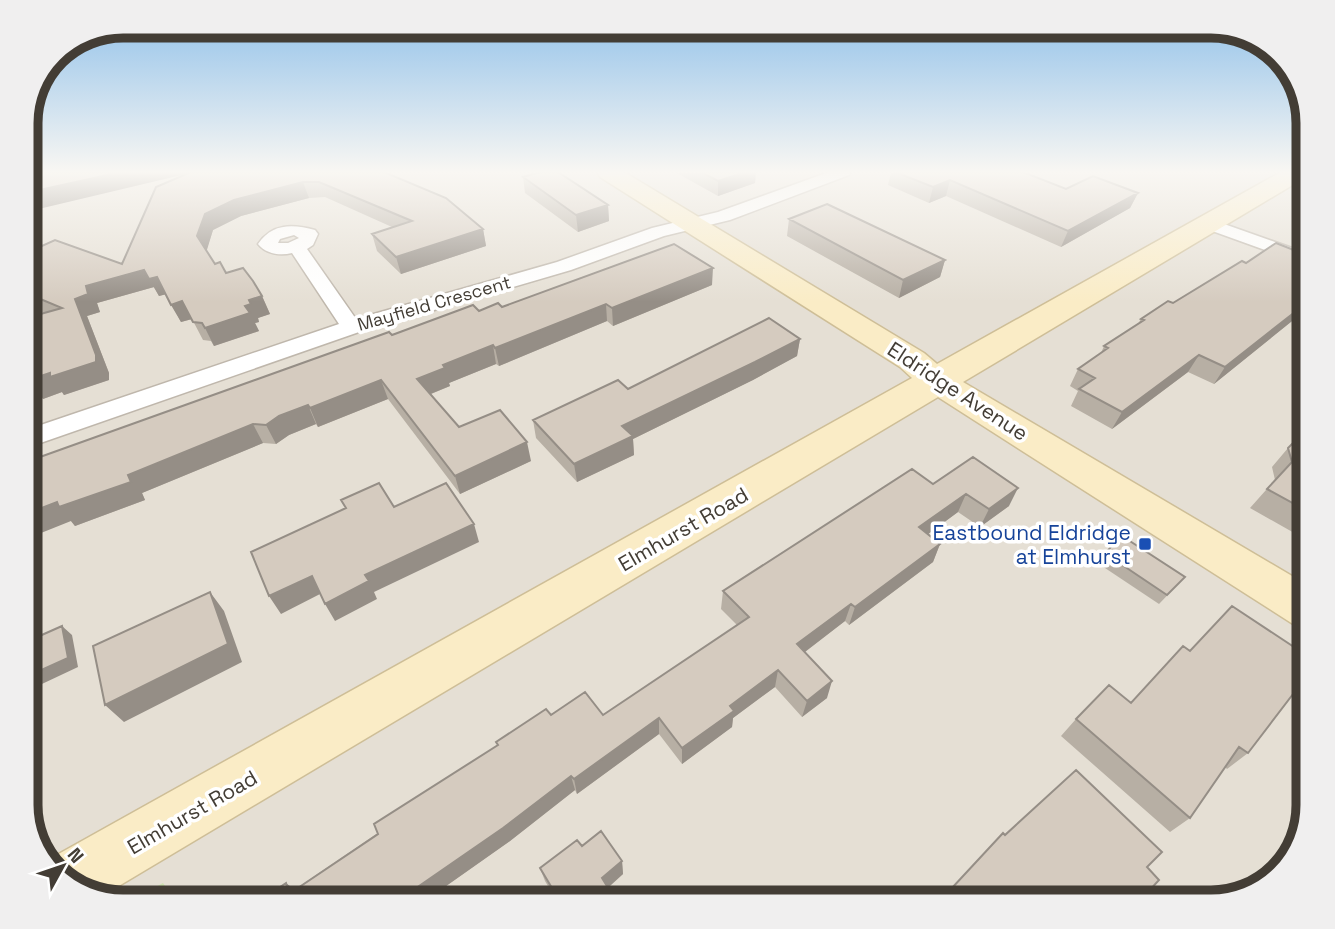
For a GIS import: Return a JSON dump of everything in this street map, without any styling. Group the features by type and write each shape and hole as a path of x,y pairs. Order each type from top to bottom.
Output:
{"street":[{"name":"Eldridge Avenue","path":"678,215 912,360 938,382 1296,602"},
{"name":"Mayfield Crescent","path":"39,435 351,327 564,266 657,232 723,215"},
{"name":"Elmhurst Road","path":"78,877 1225,215"},
{"path":"1210,224 1296,255"},
{"path":"296,246 351,327"}],"shaded area":[{"path":"39,215 1296,215 1296,816 1292,833 1282,853 1267,869 1244,884 1222,890 113,890 86,882 63,866 50,848 40,822"}],"green space":[{"path":"163,883 168,890 150,890"}],"building":[{"path":"143,215 205,215 197,236 215,264 220,262 226,273 243,268 262,296 249,300 251,304 245,306 250,313 205,328 202,323 193,322 182,301 171,305 157,277 149,279 144,270 86,286 88,294 75,299 96,355 96,362 50,377 50,373 39,377 39,314 62,308 39,298 39,245 55,240 122,264"},
{"path":"399,215 467,215 483,229 396,257 372,234 412,221"},
{"path":"798,215 851,215 945,260 903,280 789,219"},
{"path":"1032,215 1097,215 1068,231"},
{"path":"1276,243 1296,251 1296,311 1225,367 1199,355 1122,412 1079,389 1095,378 1078,369 1108,348 1104,346 1168,301 1173,303 1242,261 1246,263"},
{"path":"674,244 713,268 612,308 606,304 495,348 493,345 443,365 445,368 417,379 459,427 500,410 527,442 455,476 381,380 310,408 308,405 279,416 266,425 253,424 128,475 131,482 59,507 57,502 39,509 39,457 389,332 392,335 473,305 479,311 498,303 502,307"},
{"path":"769,318 800,339 622,426 633,436 574,464 533,420 618,380 628,389"},
{"path":"1296,440 1296,505 1267,489 1292,462 1288,448"},
{"path":"973,457 1018,488 989,509 966,494 919,527 940,544 855,607 851,604 797,644 832,681 807,701 778,670 730,706 734,711 682,748 659,718 574,779 571,776 503,828 413,890 295,890 378,834 374,824 498,745 496,742 546,709 551,715 585,692 603,715 749,617 723,591 912,469 933,484"},
{"path":"379,483 394,507 446,483 474,524 365,575 369,581 325,604 312,576 269,596 251,552 346,508 341,500"},
{"path":"1119,534 1185,577 1167,595 1106,554"},
{"path":"210,592 228,644 105,705 93,646"},
{"path":"1232,606 1296,648 1296,690 1248,753 1239,747 1190,818 1076,719 1109,685 1131,703 1183,646 1190,651"},
{"path":"62,626 68,658 39,671 39,636"},
{"path":"1076,770 1162,852 1147,867 1159,880 1150,890 950,890 1003,833 1005,835"},
{"path":"601,831 622,861 602,878 609,890 553,890 540,868 577,840 582,846"},
{"path":"286,883 288,890 276,890"}],"place":[{"name":"Eastbound Eldridge at Elmhurst","path":"1145,544"}]}
